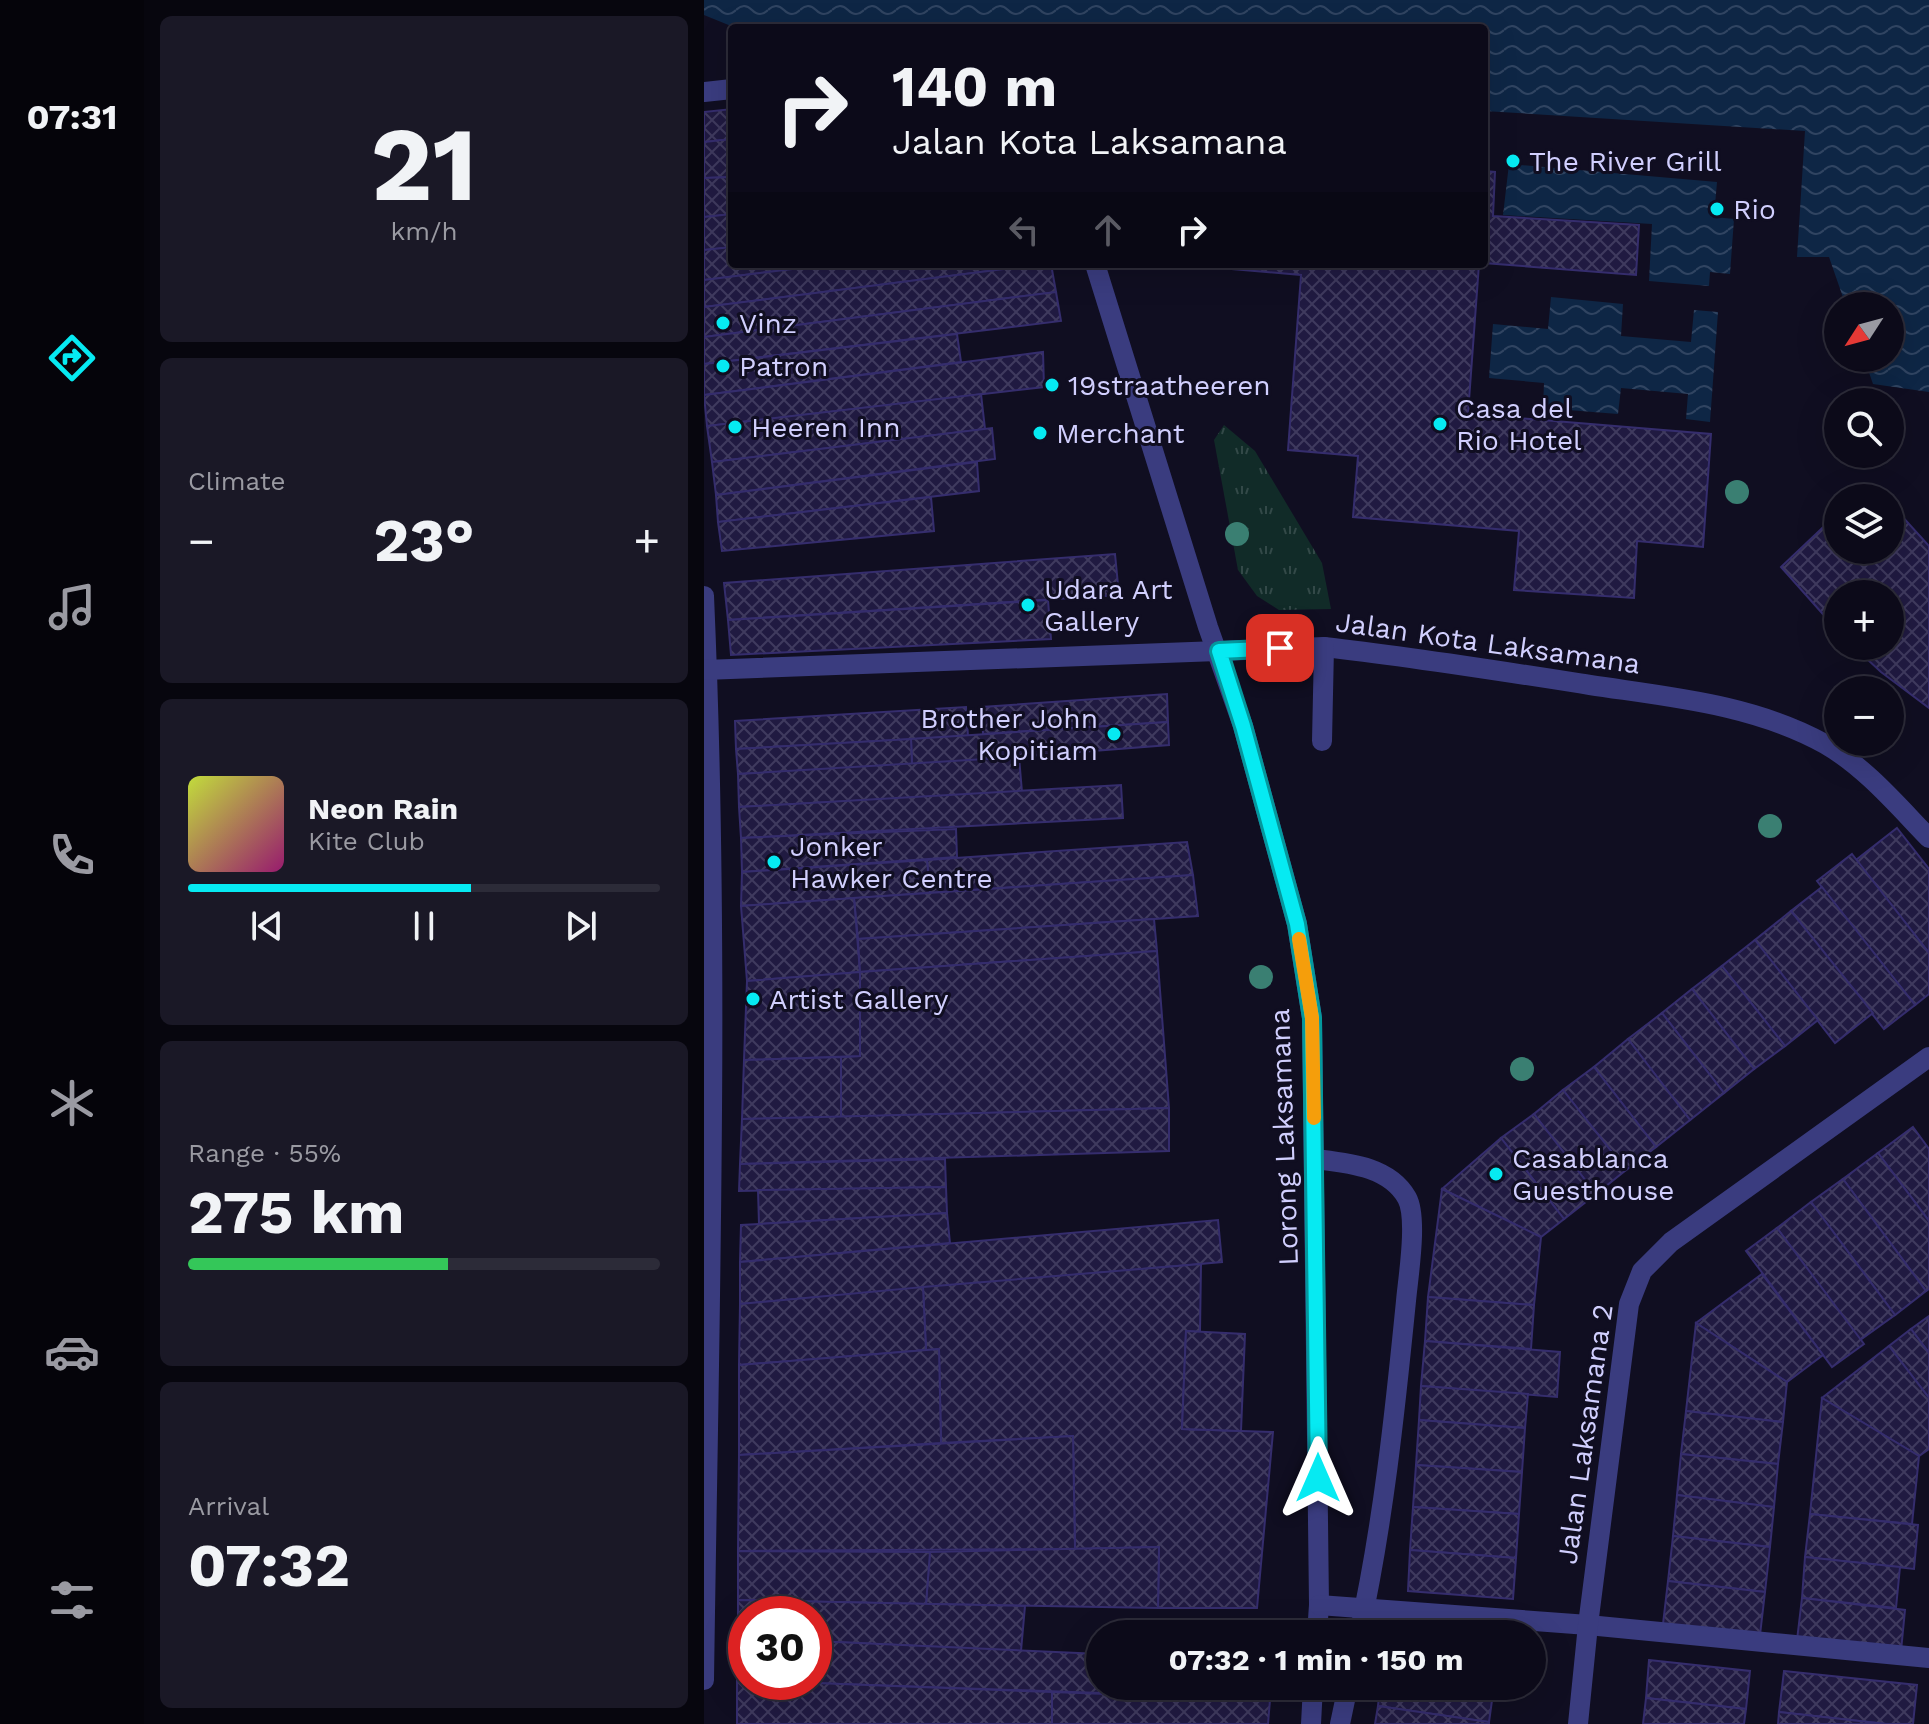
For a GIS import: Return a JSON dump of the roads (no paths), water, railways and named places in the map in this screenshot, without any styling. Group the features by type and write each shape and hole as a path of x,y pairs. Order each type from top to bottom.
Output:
{"street":[{"path":"704,92 728,89"},
{"name":"Lorong Laksamana","path":"1096,268 1208,627 1243,726 1297,924 1312,1018 1318,1620"},
{"path":"704,596 712,816 704,1680"},
{"path":"1322,741 1324,647"},
{"name":"Jalan Kota Laksamana","path":"706,670 1324,647 1414,658 1704,703 1765,718 1826,745 1875,782 1929,838"},
{"name":"Jalan Laksamana 2","path":"1578,1724 1629,1304 1642,1271 1671,1242 1929,1057"},
{"path":"1315,1159 1359,1165 1387,1177 1408,1199 1412,1232 1396,1402 1362,1620"},
{"path":"1319,1605 1588,1625 1929,1658"},
{"path":"1311,1724 1312,1700"},
{"path":"1340,1724 1345,1700"}],"water":[{"path":"704,0 1929,0 1929,392 1873,384 1869,372 1904,372 1904,292 1841,292 1829,257 1797,257 1805,131 1488,111 1488,24 728,25 704,15"},
{"path":"1509,164 1717,182 1714,217 1734,219 1730,274 1710,272 1709,286 1649,281 1652,224 1503,215"},
{"path":"1551,297 1623,304 1621,336 1691,342 1694,310 1718,312 1710,422 1686,419 1688,394 1621,388 1618,414 1543,408 1544,383 1489,378 1493,324 1548,329"}],"place":[{"name":"The River Grill","path":"1513,161"},
{"name":"Rio","path":"1717,209"},
{"name":"Vinz","path":"723,323"},
{"name":"Patron","path":"723,366"},
{"name":"19straatheeren","path":"1052,385"},
{"name":"Casa del Rio Hotel","path":"1440,424"},
{"name":"Heeren Inn","path":"735,427"},
{"name":"Merchant","path":"1040,433"},
{"name":"Udara Art Gallery","path":"1028,605"},
{"name":"Brother John Kopitiam","path":"1114,734"},
{"name":"Jonker Hawker Centre","path":"774,862"},
{"name":"Artist Gallery","path":"753,999"},
{"name":"Casablanca Guesthouse","path":"1496,1174"}]}
